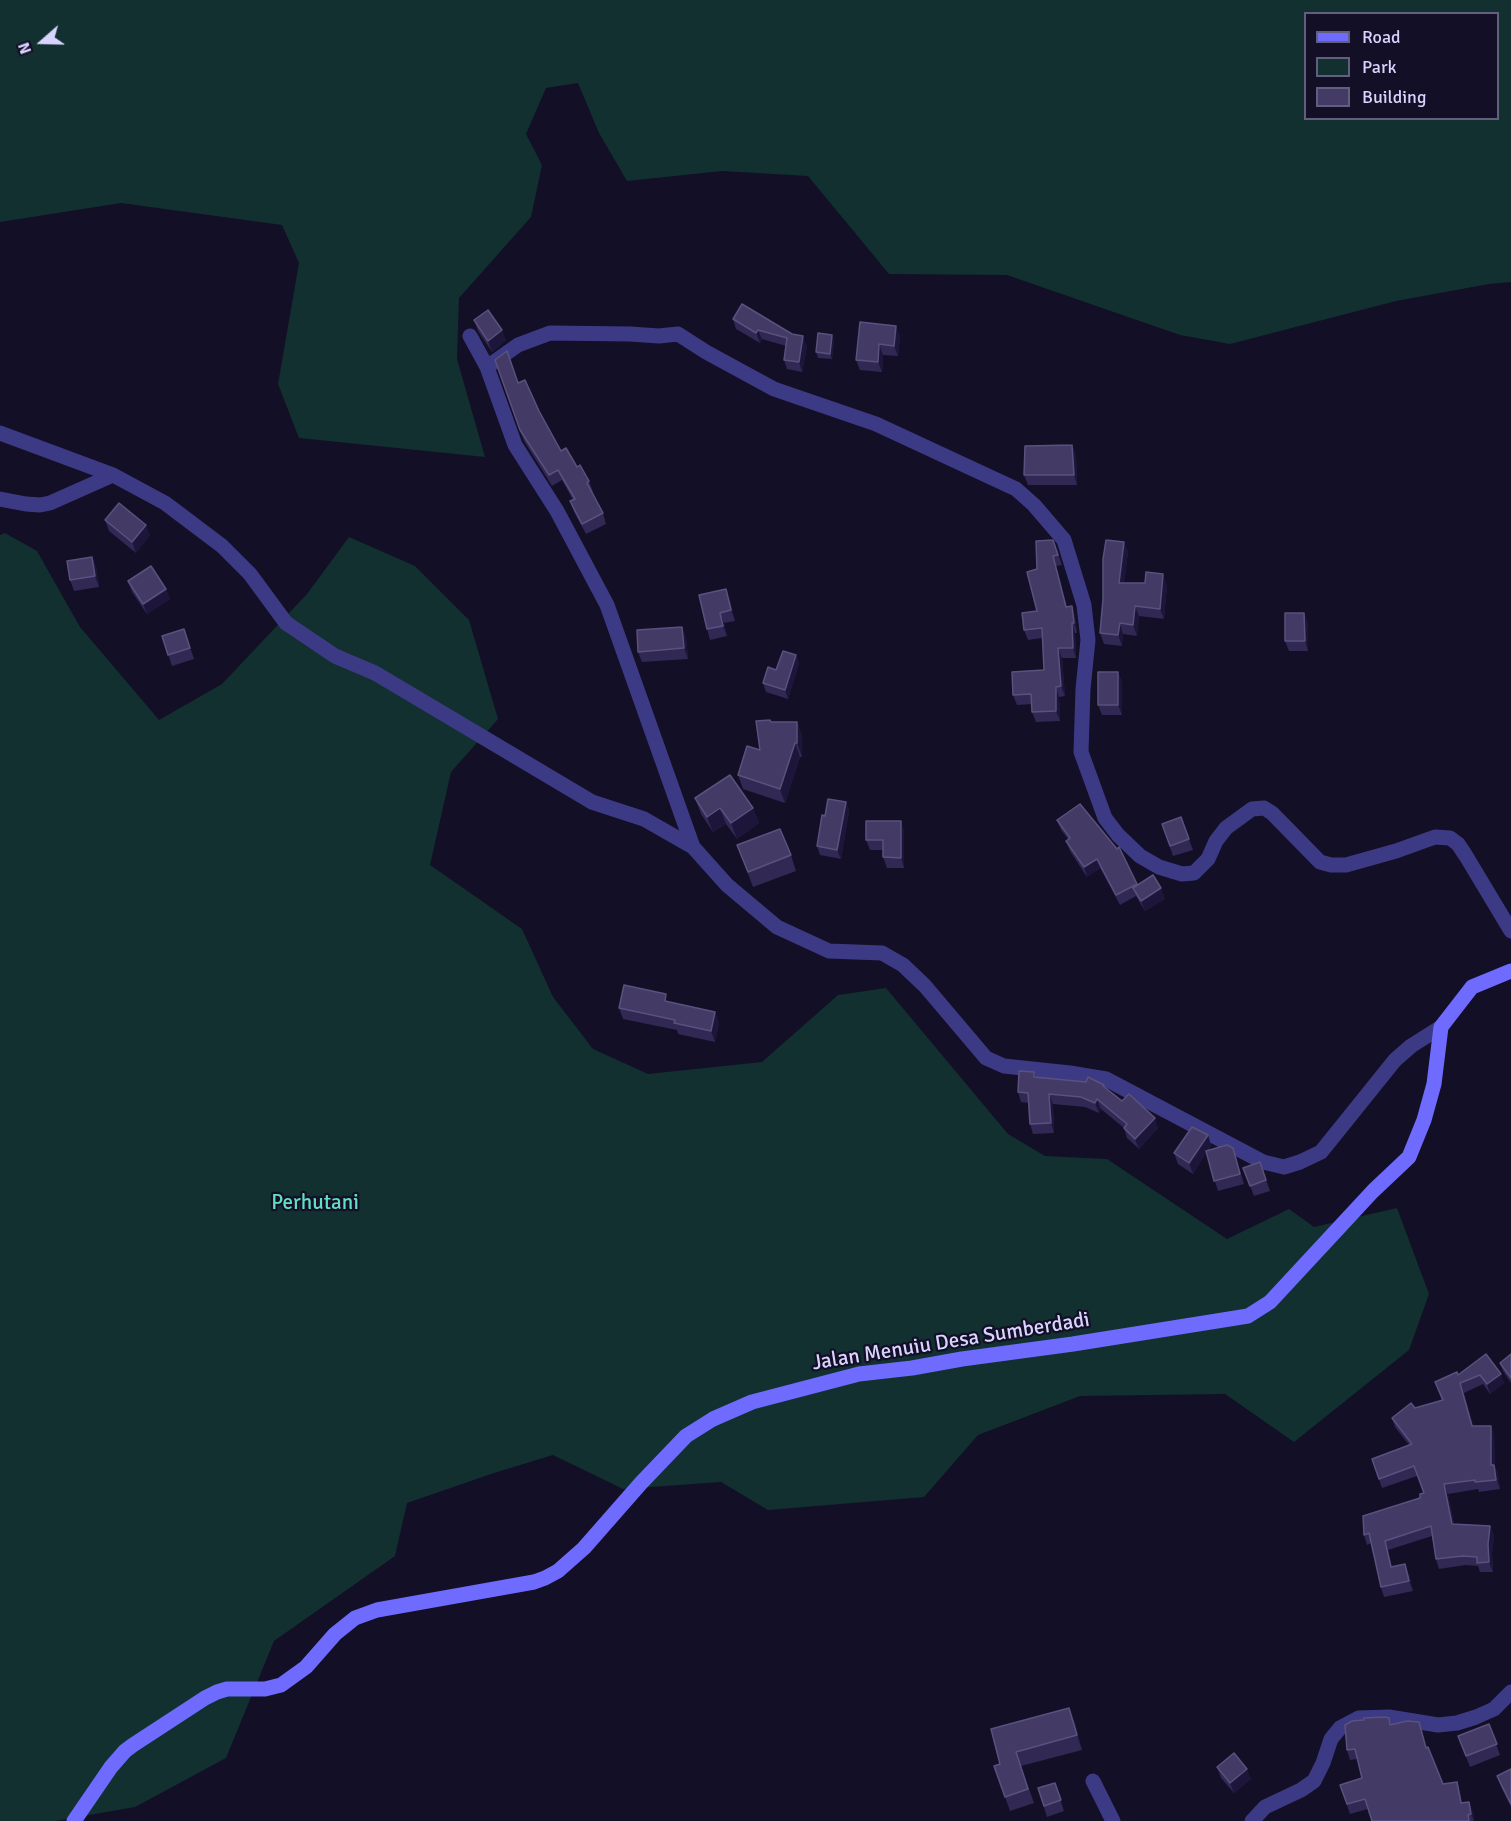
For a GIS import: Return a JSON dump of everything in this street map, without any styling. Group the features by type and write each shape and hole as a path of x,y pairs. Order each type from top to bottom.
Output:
{"street":[{"path":"487,367 518,345 550,333 659,336 678,334 774,389 876,424 1016,489 1034,505 1064,540 1084,605 1088,640 1083,689 1081,752 1105,818 1118,835 1140,856 1159,867 1182,874 1194,873 1208,859 1216,841 1226,828 1252,809 1264,808 1272,813 1320,862 1331,866 1346,865 1435,837 1450,838 1458,844 1466,856 1511,931"},
{"path":"470,336 487,367 515,445 557,511 607,605 693,847"},
{"path":"0,433 113,475 165,503 222,546 250,574 286,623 334,656 384,678 592,802 645,819 693,847 727,885 777,927 829,951 882,953 903,965 925,986 986,1058 1004,1066 1106,1079 1263,1162 1284,1167 1321,1152 1395,1060 1411,1046 1441,1027 1472,987 1511,971"},
{"path":"0,499 26,504 50,503 113,475"},
{"name":"Jalan Menuiu Desa Sumberdadi","path":"74,1821 111,1767 133,1745 217,1692 227,1689 265,1689 281,1685 306,1667 335,1634 355,1618 377,1610 534,1582 558,1570 584,1548 686,1436 712,1419 752,1402 859,1374 1073,1344 1248,1316 1270,1302 1409,1156 1424,1120 1434,1084 1441,1027"},
{"path":"1252,1821 1265,1808 1314,1781 1331,1740 1340,1728 1359,1718 1389,1716 1438,1725 1457,1724 1494,1709 1511,1692"},
{"path":"1093,1782 1113,1821"}],"green space":[{"path":"0,0 1511,0 1511,282 1396,301 1230,344 1180,335 1007,275 889,274 808,176 722,171 627,181 599,133 578,83 546,88 526,134 542,165 531,217 459,298 457,359 485,457 299,438 278,384 299,263 282,225 121,203 0,222"},
{"name":"Perhutani","path":"5,533 37,551 80,627 159,720 222,684 307,594 349,537 415,566 469,620 498,719 451,772 430,865 522,929 553,997 593,1049 648,1074 762,1062 838,995 886,988 1008,1134 1045,1156 1107,1159 1227,1239 1289,1209 1314,1227 1397,1208 1429,1294 1409,1350 1294,1442 1225,1394 1080,1396 978,1435 924,1497 768,1510 721,1482 623,1489 553,1455 494,1473 407,1503 395,1556 274,1641 226,1758 135,1807 55,1821 0,1821 0,535"}],"building":[{"path":"742,304 792,334 803,336 799,362 784,360 787,338 758,330 756,333 733,319"},
{"path":"488,310 502,330 488,341 474,320"},
{"path":"860,322 896,326 894,346 879,344 878,362 856,360"},
{"path":"818,333 832,335 830,354 816,352"},
{"path":"507,351 518,383 525,380 561,451 566,448 577,467 580,465 603,513 582,524 570,501 575,499 558,470 549,475 520,430 495,360"},
{"path":"1072,445 1074,475 1024,475 1025,446"},
{"path":"119,503 146,525 132,542 105,520"},
{"path":"1053,540 1058,555 1053,556 1066,607 1072,606 1073,648 1058,648 1061,686 1056,687 1056,711 1032,712 1031,694 1013,695 1012,672 1044,670 1042,628 1024,630 1022,613 1037,611 1027,572 1037,569 1036,541"},
{"path":"1106,540 1124,542 1119,583 1145,583 1146,572 1163,574 1160,609 1135,606 1133,625 1120,623 1118,635 1100,633"},
{"path":"92,557 95,576 70,580 67,561"},
{"path":"151,566 166,589 143,604 128,581"},
{"path":"726,589 731,610 720,613 723,626 707,629 699,595"},
{"path":"1285,613 1304,613 1305,641 1285,641"},
{"path":"682,627 684,648 638,652 637,630"},
{"path":"184,629 190,648 168,655 162,636"},
{"path":"783,651 796,655 785,690 763,683 768,667 776,670"},
{"path":"1098,672 1118,672 1118,705 1098,705"},
{"path":"770,720 771,722 797,722 797,743 795,743 780,789 738,775 747,746 760,750 756,721"},
{"path":"730,775 753,808 731,823 720,808 707,817 695,798"},
{"path":"828,799 846,802 837,850 817,846 822,815 825,816"},
{"path":"1080,804 1117,849 1119,847 1137,884 1116,895 1097,859 1084,867 1066,841 1070,838 1057,820"},
{"path":"1181,817 1189,839 1170,846 1162,824"},
{"path":"866,821 901,821 901,858 883,857 883,840 866,840"},
{"path":"780,829 791,855 748,872 737,845"},
{"path":"1153,875 1161,888 1141,901 1133,888"},
{"path":"624,985 666,994 665,1001 715,1012 711,1031 674,1023 675,1020 619,1008"},
{"path":"1019,1071 1034,1072 1034,1077 1086,1082 1088,1077 1104,1085 1122,1101 1129,1094 1155,1118 1135,1139 1124,1128 1127,1124 1097,1099 1095,1103 1081,1097 1049,1094 1051,1123 1030,1124 1028,1093 1018,1092"},
{"path":"1192,1127 1208,1135 1189,1163 1174,1153"},
{"path":"1227,1145 1233,1148 1240,1174 1214,1181 1206,1151"},
{"path":"1260,1162 1266,1180 1250,1186 1243,1168"},
{"path":"1486,1354 1501,1374 1487,1384 1480,1375 1460,1383 1472,1426 1491,1426 1491,1465 1494,1465 1496,1480 1444,1484 1452,1524 1490,1526 1489,1562 1477,1563 1477,1557 1463,1556 1436,1559 1431,1526 1385,1541 1391,1567 1405,1564 1409,1581 1381,1587 1369,1533 1364,1535 1363,1516 1420,1498 1420,1494 1424,1493 1414,1466 1379,1479 1372,1459 1412,1444 1392,1418 1411,1403 1415,1408 1443,1400 1435,1382 1457,1372 1458,1375"},
{"path":"1511,1354 1511,1378 1500,1363"},
{"path":"1069,1708 1077,1735 1016,1752 1028,1789 1005,1797 994,1766 1000,1764 991,1729"},
{"path":"1364,1718 1389,1718 1390,1725 1407,1721 1419,1722 1426,1748 1428,1747 1443,1784 1457,1782 1461,1803 1469,1802 1471,1814 1468,1815 1469,1821 1372,1821 1365,1799 1347,1804 1340,1785 1362,1778 1355,1749 1347,1750 1345,1725 1352,1721 1364,1720"},
{"path":"1489,1724 1497,1744 1466,1756 1458,1736"},
{"path":"1234,1753 1247,1769 1230,1783 1217,1767"},
{"path":"1511,1769 1511,1804 1497,1776"},
{"path":"1055,1783 1061,1800 1044,1806 1038,1788"}]}
